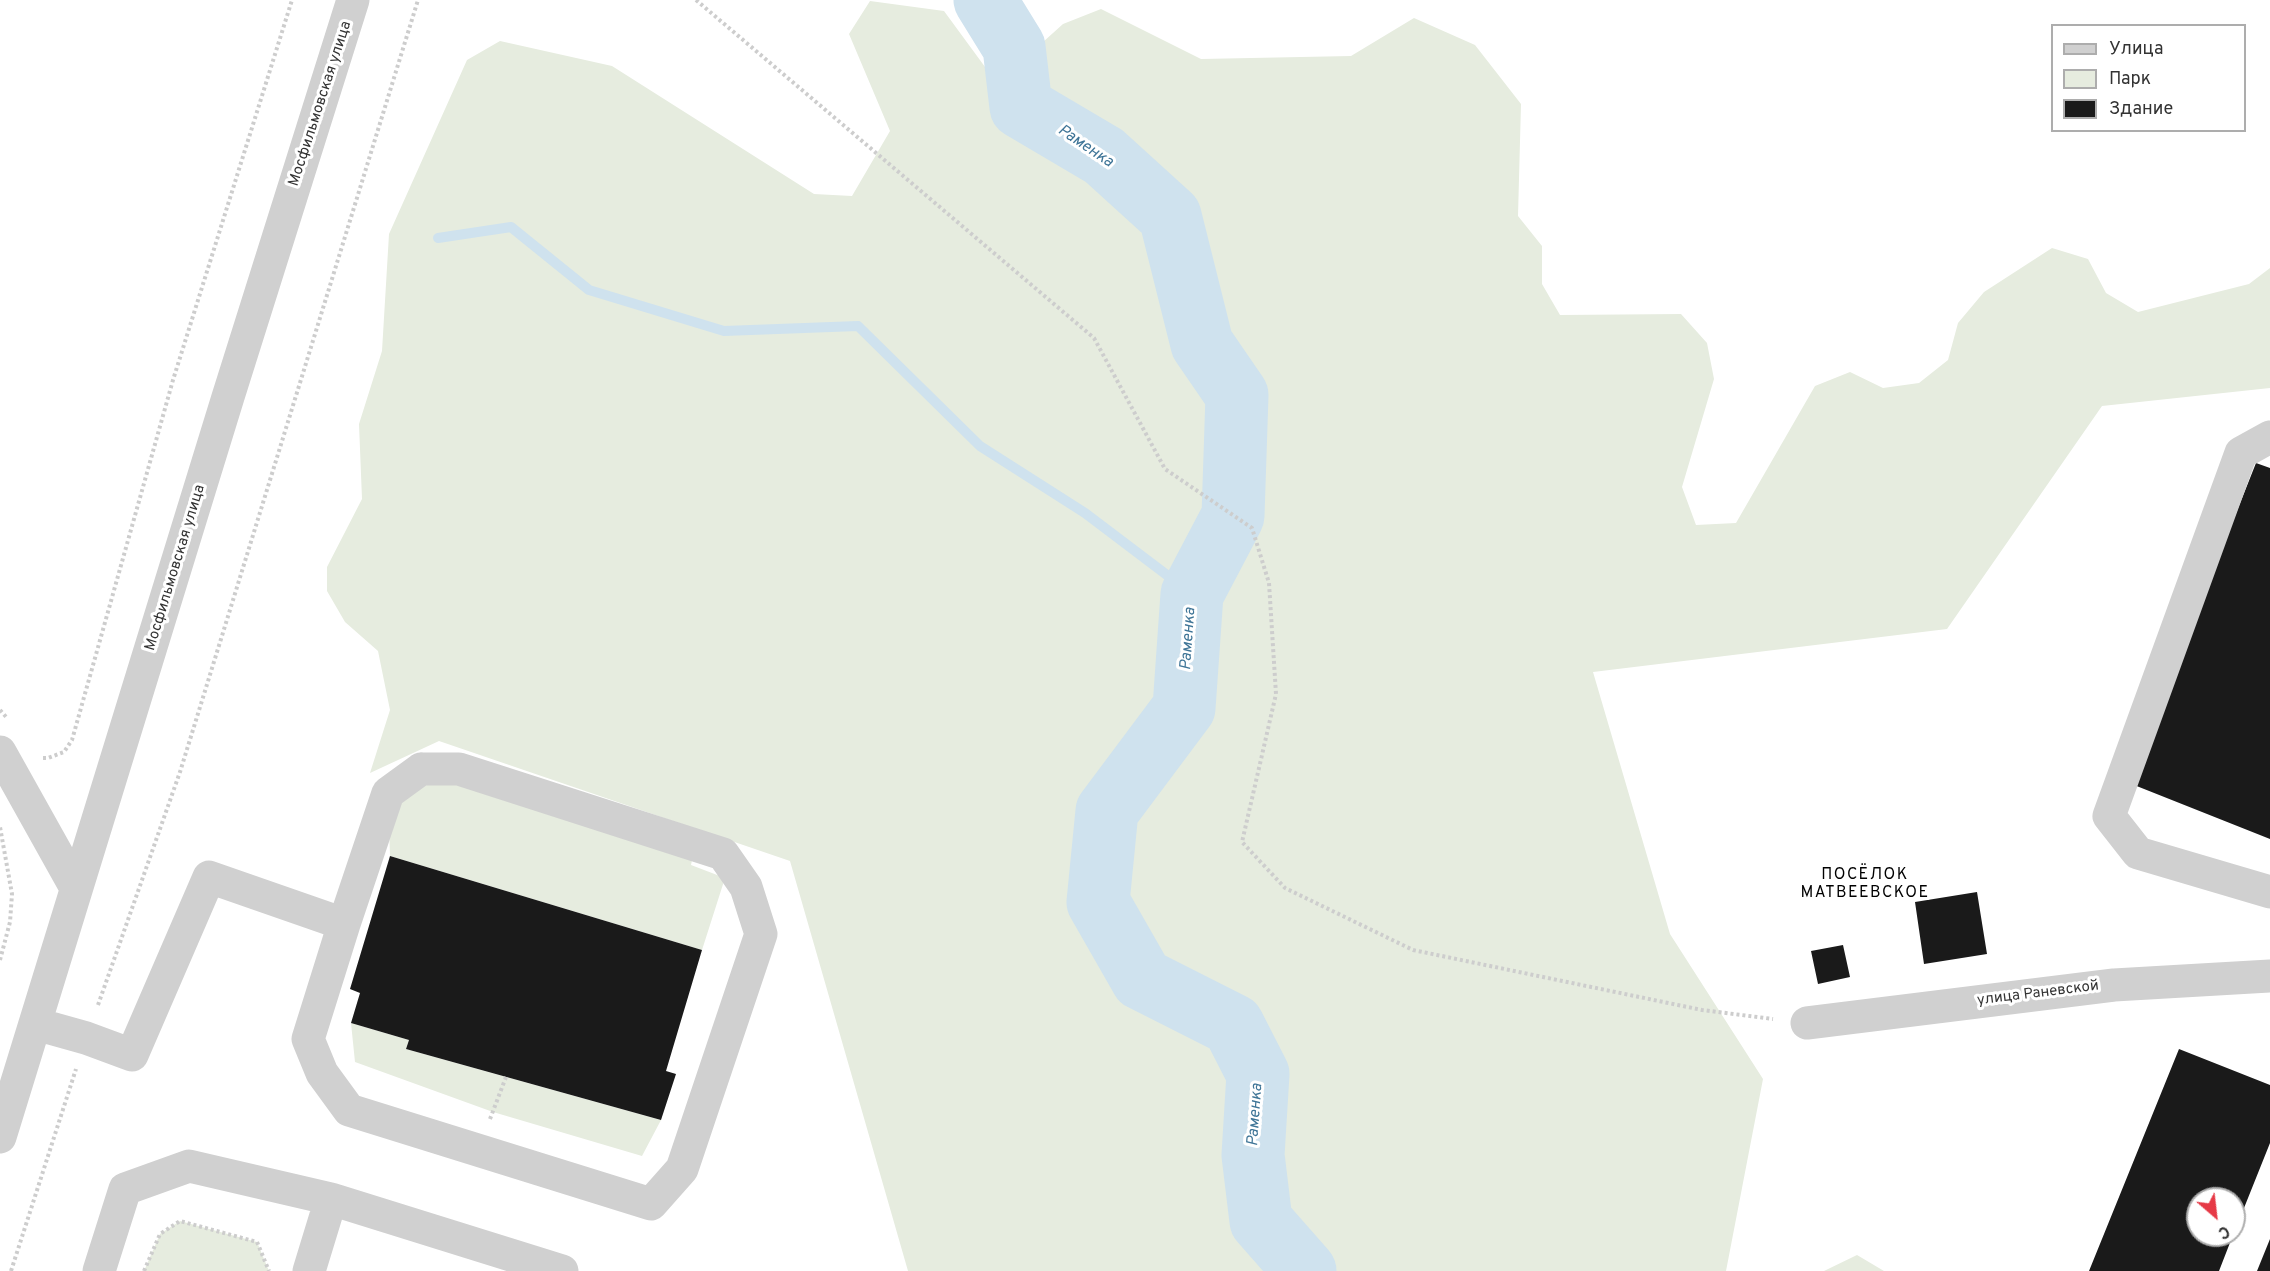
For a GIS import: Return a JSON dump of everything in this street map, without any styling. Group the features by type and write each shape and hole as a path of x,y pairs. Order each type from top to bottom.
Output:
{"street":[{"name":"Мосфильмовская улица","path":"0,1137 353,0"},
{"path":"2270,437 2241,453 2109,816 2138,853 2270,892"},
{"path":"0,752 76,888"},
{"path":"421,769 459,769 723,854 746,887 761,934 682,1169 651,1204 348,1110 322,1073 308,1039 344,924 388,793 421,769"},
{"path":"36,1024 86,1038 132,1055 209,877 344,924"},
{"name":"улица Раневской","path":"1807,1023 2114,985 2270,976"},
{"path":"99,1271 125,1189 189,1166 331,1199 562,1271"},
{"path":"309,1271 331,1199"}],"path":[{"path":"36,757 48,758 64,752 72,740 173,380 292,0"},
{"path":"10,1271 86,1038 180,772 418,0"},
{"path":"696,0 1094,338 1165,469 1252,528 1269,583 1276,694 1242,842 1286,888 1413,950 1702,1010 1807,1023"},
{"path":"0,827 12,894 10,922 0,960"},
{"path":"479,1151 506,1077"},
{"path":"144,1271 160,1234 180,1221 257,1242 269,1271"}],"green space":[{"path":"870,1 944,11 988,71 1023,60 1063,24 1101,9 1201,59 1351,56 1414,18 1475,45 1521,104 1518,216 1542,246 1542,284 1560,315 1681,314 1707,343 1714,379 1682,487 1696,525 1736,523 1815,386 1850,372 1883,388 1919,383 1948,360 1958,323 1984,292 2052,248 2088,259 2106,293 2138,312 2249,284 2270,268 2270,388 2102,406 1947,629 1593,672 1670,934 1763,1079 1726,1271 908,1271 790,861 439,741 370,773 390,710 378,651 345,622 327,591 327,567 362,499 359,424 382,351 389,234 467,60 500,41 612,66 814,194 852,196 890,131 849,34"},
{"path":"421,769 695,845 691,865 725,878 702,950 390,856 388,793"},
{"path":"351,1023 409,1040 406,1049 661,1120 642,1156 493,1112 355,1062"},
{"path":"180,1221 257,1242 269,1271 144,1271 160,1234"},
{"path":"1857,1255 1884,1271 1824,1271"}],"building":[{"path":"2256,463 2270,468 2270,839 2129,783"},
{"path":"390,856 702,950 666,1071 676,1074 661,1120 406,1049 409,1040 351,1023 360,993 350,989"},
{"path":"1977,892 1987,954 1924,964 1915,902"},
{"path":"1843,945 1850,977 1818,984 1811,951"},
{"path":"2179,1049 2270,1085 2270,1143 2246,1203 2246,1187 2186,1187 2186,1247 2228,1247 2219,1271 2089,1271"},
{"path":"2270,1239 2270,1271 2257,1271"}],"waterway":[{"name":"Раменка","path":"985,0 1014,47 1021,107 1104,156 1170,216 1202,344 1237,395 1233,516 1192,594 1184,708 1107,811 1098,902 1142,979 1233,1025 1258,1074 1253,1155 1261,1221 1305,1271"},
{"path":"438,238 511,227 589,290 724,331 858,326 980,446 1085,513 1192,594"}],"district":[{"name":"ПОСЁЛОК МАТВЕЕВСКОЕ","path":"1865,885"}]}
